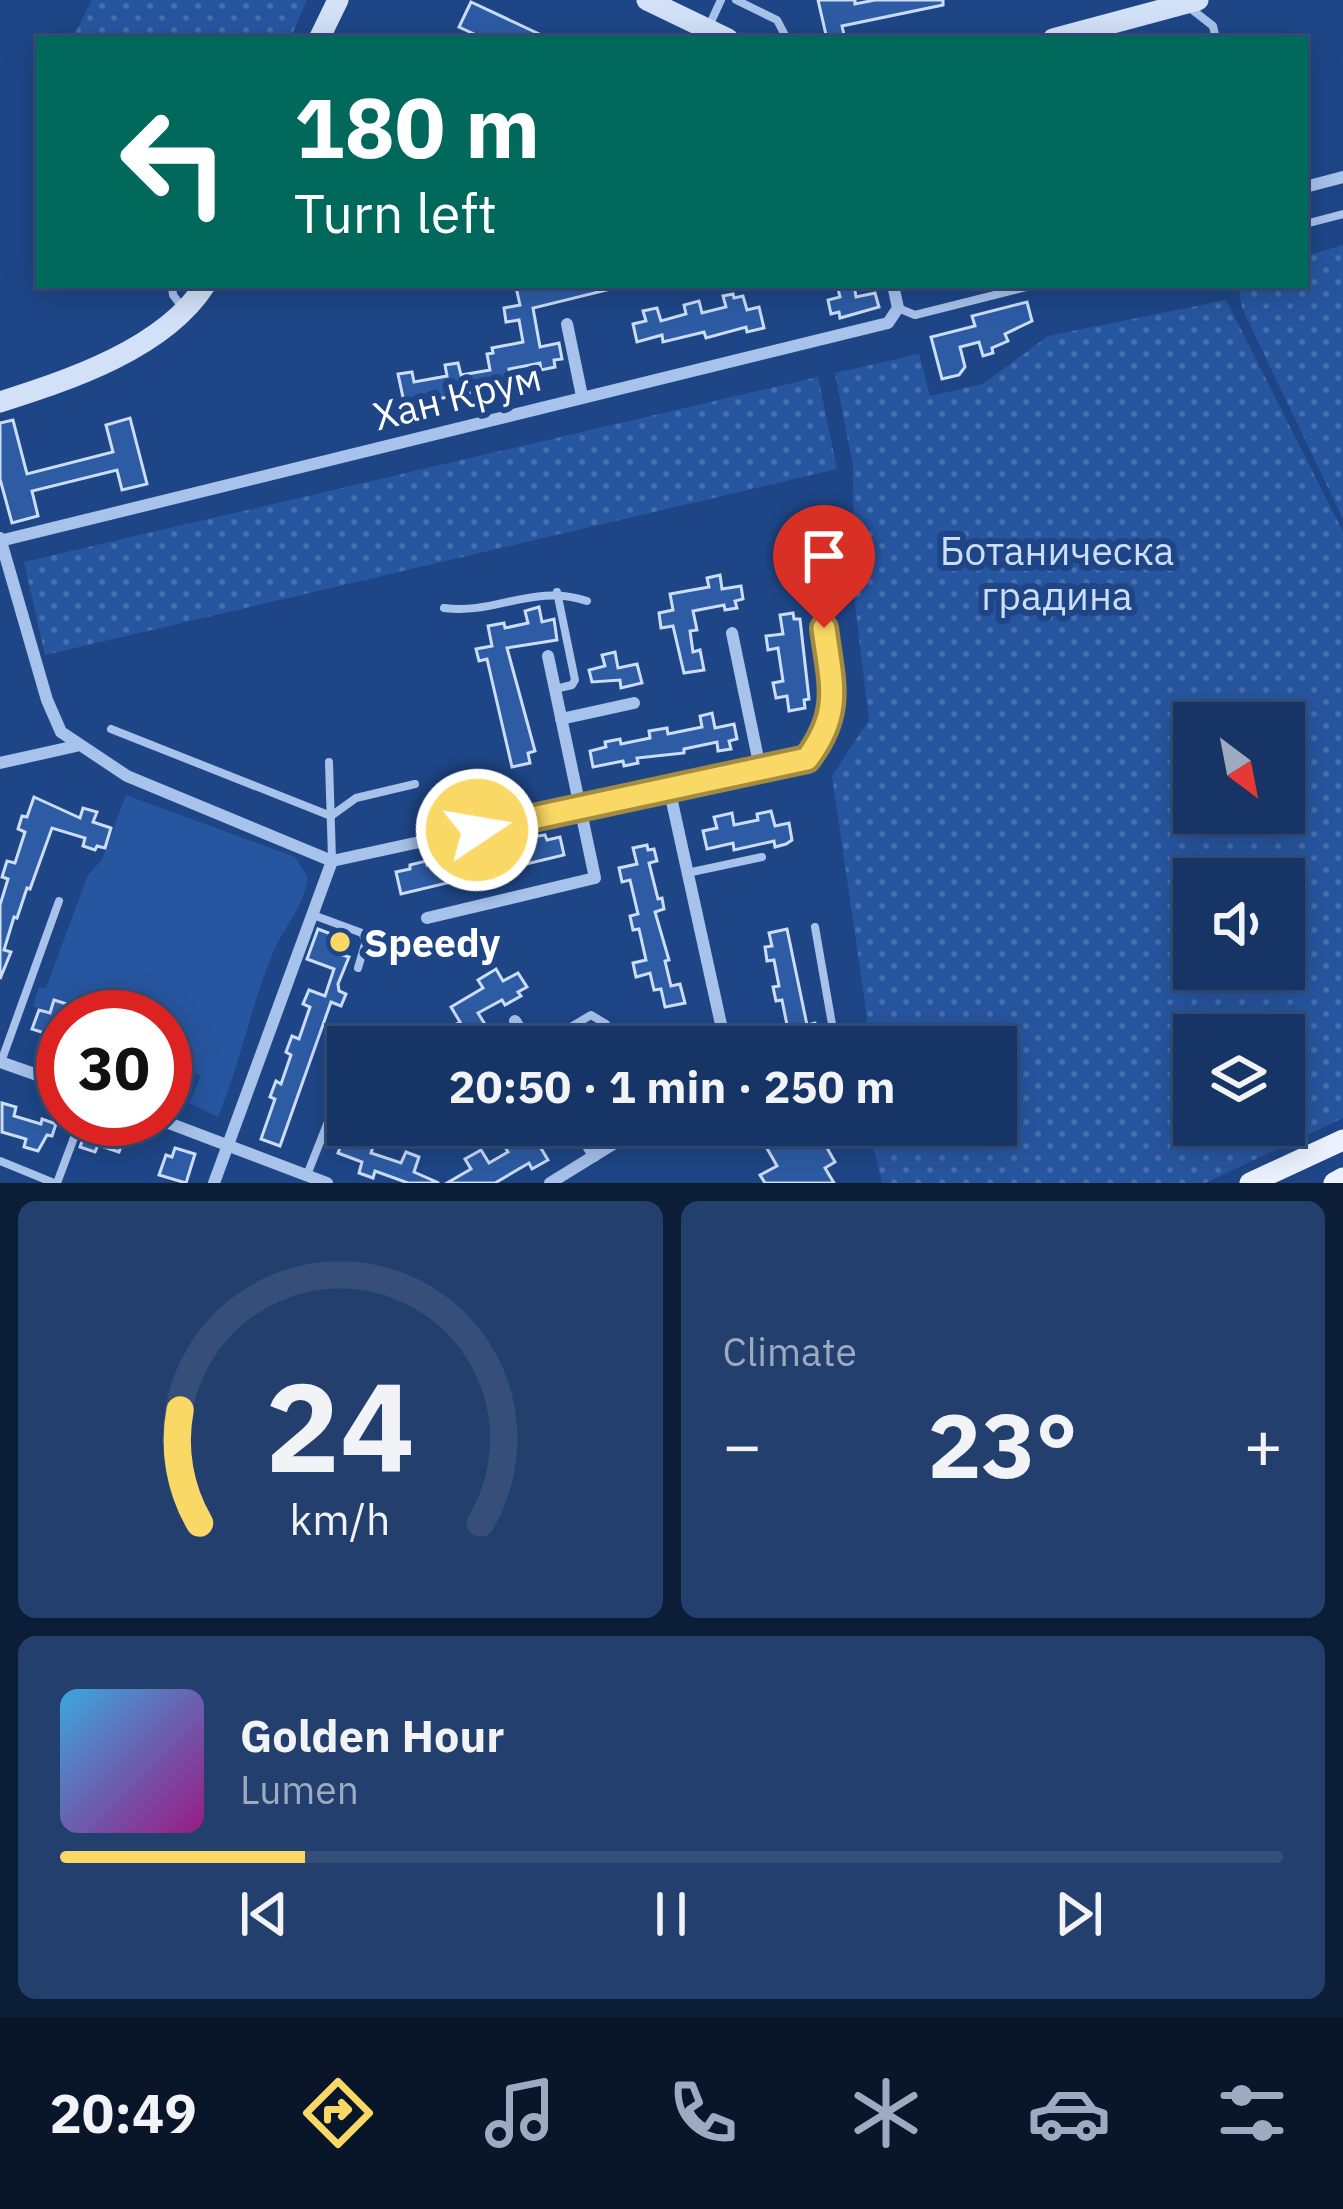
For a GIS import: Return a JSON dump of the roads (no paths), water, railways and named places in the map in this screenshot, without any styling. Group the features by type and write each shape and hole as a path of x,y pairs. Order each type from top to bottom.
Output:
{"main road":[{"path":"1250,1183 1343,1140"},
{"path":"1286,1183 1343,1151"},
{"path":"1334,1183 1343,1178"}],"street":[{"path":"321,36 338,0"},
{"path":"647,0 718,34"},
{"path":"1084,35 1191,2"},
{"path":"1308,186 1343,177"},
{"path":"0,402 65,381 135,347 184,309 202,288"},
{"path":"894,288 898,308"},
{"name":"Хан Крум","path":"0,540 888,323 898,308"},
{"path":"567,324 582,396"},
{"path":"0,540 47,700 61,732 127,776 332,861 760,768 732,633"},
{"path":"427,918 595,878 548,656"},
{"path":"561,719 634,703"},
{"path":"0,763 76,746"},
{"path":"669,788 721,1026"},
{"path":"214,1183 332,861"},
{"path":"515,1021 519,1026"},
{"path":"0,1062 36,1075"},
{"path":"192,1132 327,1183"},
{"path":"588,1146 594,1156"},
{"path":"550,1183 610,1146"}],"lane":[{"path":"718,34 722,0"},
{"path":"736,0 777,20 785,36"},
{"path":"1191,2 1213,26 1215,36"},
{"path":"1308,223 1343,214"},
{"path":"172,288 184,309"},
{"path":"898,308 915,315 1022,288"},
{"path":"444,608 476,608 557,592 587,601"},
{"path":"555,689 572,685 574,680 557,592"},
{"path":"760,768 807,759 826,733 833,697 824,628"},
{"path":"111,729 331,816"},
{"path":"329,762 332,861"},
{"path":"331,816 356,797 415,784"},
{"path":"686,873 762,857"},
{"path":"0,1062 59,901"},
{"path":"313,915 362,933 366,941 358,968"},
{"path":"815,926 832,1026"},
{"path":"572,1026 592,1015 606,1024"},
{"path":"307,1175 327,1125"},
{"path":"0,1161 56,1183 70,1146"}],"place":[{"name":"Speedy","path":"340,942"}],"park label":[{"name":"Ботаническа градина","path":"1057,572"}]}
